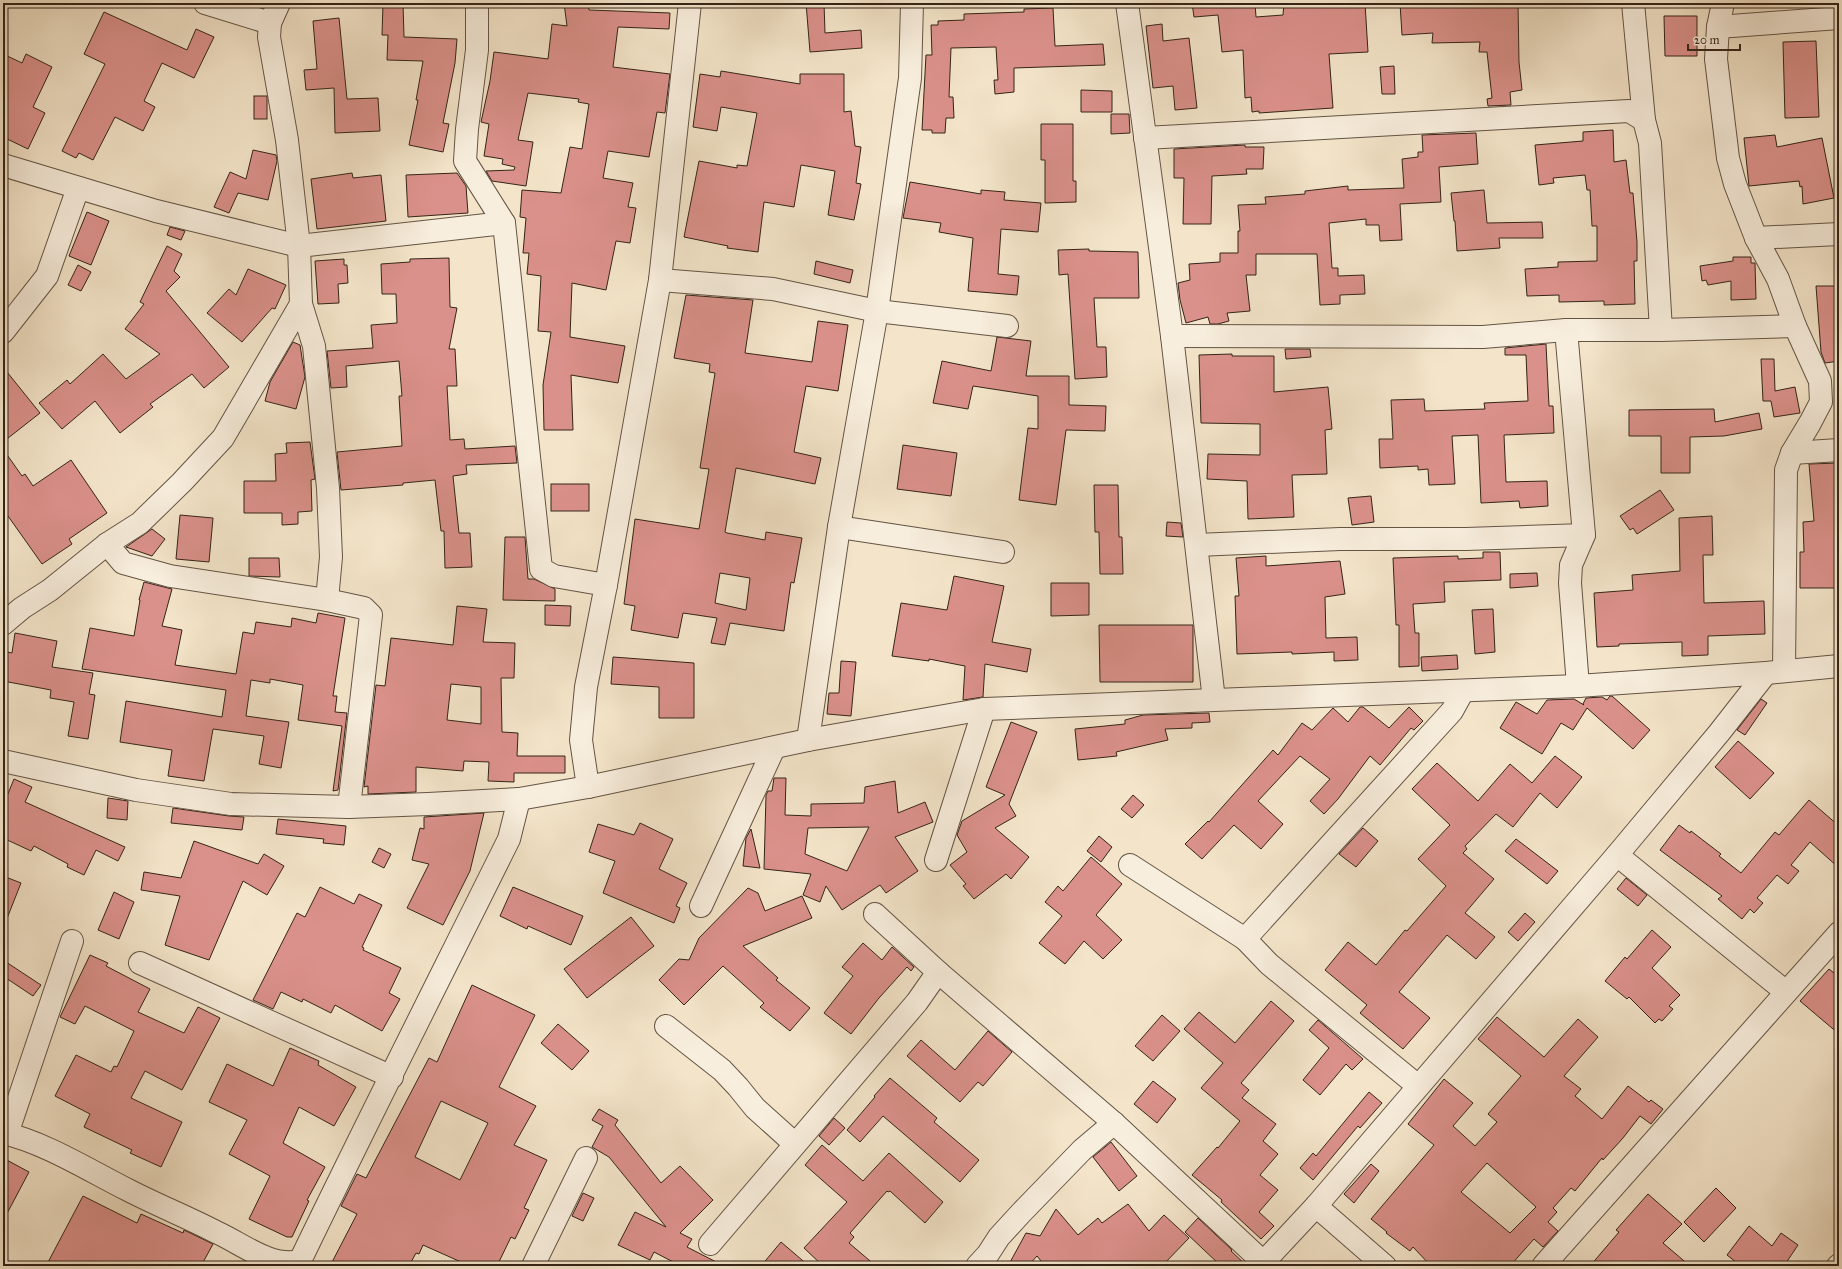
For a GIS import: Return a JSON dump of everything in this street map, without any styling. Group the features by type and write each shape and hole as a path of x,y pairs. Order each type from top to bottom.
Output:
{"street":[{"path":"205,3 270,23"},
{"path":"279,3 270,23 269,37 287,140 299,246 301,304 314,346 328,488 331,557 327,600"},
{"path":"477,3 477,50 465,147 465,161 504,224 541,569 554,576 606,585"},
{"path":"588,787 581,740 586,687 606,585 660,280 690,3"},
{"path":"808,740 839,527 877,311 910,78 912,3"},
{"path":"1127,3 1172,336 1214,700"},
{"path":"1632,3 1644,120 1650,143 1661,330"},
{"path":"876,914 938,972 1114,1123 1262,1264 1316,1206 1617,855 1719,733 1775,672 1786,470 1792,453 1821,402 1820,381 1795,326 1778,279 1756,238 1735,184 1728,158 1716,59 1718,27 1723,3"},
{"path":"1718,27 1839,18"},
{"path":"1145,138 1628,112 1644,120"},
{"path":"3,165 156,212 299,246 504,224"},
{"path":"3,332 47,276 78,188"},
{"path":"1756,238 1839,234"},
{"path":"660,280 773,289 877,311 1007,326"},
{"path":"3,624 22,608 50,590 107,544 140,523 223,438 301,304"},
{"path":"1172,336 1483,336 1566,330 1661,330 1795,326"},
{"path":"1566,330 1584,535 1571,565 1570,583 1578,686"},
{"path":"1792,453 1839,450"},
{"path":"839,527 1003,552"},
{"path":"1197,545 1340,539 1466,539 1584,535"},
{"path":"107,544 123,563 170,576 327,600 364,608 371,615 349,807"},
{"path":"3,761 136,790 231,804 349,807 519,799 588,787 808,740 984,709 1578,686 1839,666"},
{"path":"1245,939 1452,711 1463,691"},
{"path":"936,860 984,709"},
{"path":"701,906 774,748"},
{"path":"72,941 5,1134 43,1147 148,1201 216,1231 273,1261 289,1264 301,1264 352,1153 392,1076 508,839 519,799"},
{"path":"1617,855 1786,992"},
{"path":"1130,865 1245,939 1269,964 1418,1086"},
{"path":"1543,1266 1839,933"},
{"path":"140,963 392,1076"},
{"path":"710,1244 918,1002 938,972"},
{"path":"666,1026 722,1070 755,1108 795,1144"},
{"path":"977,1266 988,1254 999,1237 1021,1213 1082,1150 1114,1123"},
{"path":"533,1266 586,1158"},
{"path":"1316,1206 1385,1266"}],"building":[{"path":"383,3 403,3 404,37 457,39 455,63 443,123 449,124 443,152 409,145 418,100 416,100 423,61 387,60 388,35 382,35"},
{"path":"564,3 588,3 589,10 670,13 669,29 618,27 613,67 670,74 665,113 657,112 649,157 608,151 603,178 633,183 628,207 636,208 630,243 616,241 606,290 572,283 570,337 625,346 618,383 571,375 573,430 544,430 543,385 551,332 538,331 541,276 527,274 529,253 523,253 526,218 520,217 522,190 561,193 570,147 582,149 589,104 578,102 579,99 528,93 518,140 533,142 526,186 492,181 486,171 514,170 515,167 502,164 503,159 484,156 489,124 481,122 490,81 494,52 548,59 552,24 567,26"},
{"path":"806,3 824,3 825,33 861,30 862,48 810,52"},
{"path":"1192,3 1255,3 1256,17 1283,15 1284,3 1365,3 1368,52 1329,54 1333,108 1259,113 1259,111 1252,112 1251,97 1245,98 1243,50 1222,52 1218,15 1194,17"},
{"path":"1400,3 1518,3 1519,62 1522,90 1510,92 1511,105 1488,106 1487,99 1492,98 1487,52 1479,52 1480,42 1432,43 1433,33 1402,35"},
{"path":"1053,8 1055,46 1103,44 1105,65 1014,68 1014,92 995,94 994,80 998,80 996,47 951,48 949,97 953,97 954,118 946,118 945,133 932,133 932,130 922,130 926,55 932,55 931,25 938,25 938,21 964,20 964,14 1024,12 1024,9"},
{"path":"104,12 187,50 196,29 214,37 194,78 162,63 144,101 155,107 143,131 115,117 93,160 79,153 76,158 62,151 105,64 84,54"},
{"path":"1664,16 1697,16 1697,56 1665,56"},
{"path":"339,18 347,99 378,98 380,131 335,133 334,88 306,90 304,70 317,69 313,21"},
{"path":"1162,24 1163,41 1189,38 1197,108 1175,110 1173,86 1153,88 1146,26"},
{"path":"1816,41 1819,117 1785,118 1783,42"},
{"path":"3,54 22,63 26,54 52,67 33,107 45,113 28,149 3,137"},
{"path":"1394,66 1395,94 1382,94 1380,67"},
{"path":"721,71 800,84 800,74 844,74 844,112 851,111 855,146 861,147 856,183 861,184 854,220 828,215 835,171 801,165 794,207 764,202 758,252 727,248 728,246 684,237 699,161 737,168 737,165 747,166 757,113 721,107 717,131 693,127 700,74 720,77"},
{"path":"1081,90 1112,91 1112,112 1081,112"},
{"path":"254,96 267,96 267,119 254,119"},
{"path":"1111,114 1129,114 1130,133 1111,134"},
{"path":"1041,124 1073,124 1073,181 1076,181 1076,202 1045,203 1045,160 1041,160"},
{"path":"1613,130 1614,162 1626,160 1630,193 1633,193 1637,242 1637,261 1634,261 1635,304 1604,305 1604,301 1559,302 1559,295 1527,296 1525,269 1558,267 1558,262 1597,261 1597,226 1592,226 1590,190 1587,190 1585,175 1553,178 1554,183 1539,185 1535,145 1583,141 1583,132"},
{"path":"1476,133 1478,164 1439,167 1441,202 1400,204 1402,240 1380,241 1379,225 1366,225 1366,219 1329,223 1332,268 1338,268 1338,276 1364,275 1365,294 1340,295 1340,304 1320,305 1317,254 1256,254 1256,275 1246,275 1250,311 1227,313 1229,321 1218,324 1210,324 1208,317 1186,323 1180,300 1178,283 1190,280 1189,264 1220,262 1220,253 1238,253 1238,231 1240,231 1238,205 1266,204 1265,197 1305,194 1305,191 1348,186 1348,190 1404,188 1402,159 1418,157 1418,152 1423,152 1422,135"},
{"path":"1775,135 1777,147 1822,138 1834,198 1803,204 1802,186 1800,187 1799,181 1749,186 1744,138"},
{"path":"1245,145 1245,147 1264,147 1263,169 1246,169 1247,174 1212,176 1211,224 1183,224 1184,178 1174,178 1174,149"},
{"path":"253,150 276,155 277,161 268,200 238,193 229,213 214,207 230,172 246,179"},
{"path":"352,173 353,178 381,175 386,221 317,229 311,179"},
{"path":"457,173 466,186 468,213 408,217 406,175"},
{"path":"910,182 981,194 981,190 1005,192 1004,200 1041,203 1038,232 1001,229 998,274 1019,276 1017,295 968,291 973,238 939,232 941,223 903,218"},
{"path":"1484,190 1487,223 1542,222 1543,238 1499,238 1500,248 1457,251 1451,193"},
{"path":"87,212 109,221 91,265 69,256"},
{"path":"170,227 185,231 181,240 167,235"},
{"path":"167,246 182,254 174,271 180,277 166,291 229,367 204,388 192,374 150,404 153,407 120,433 95,401 62,429 39,403 67,380 70,384 103,354 126,379 160,354 125,329 144,304 140,302"},
{"path":"1089,249 1089,251 1138,252 1139,298 1094,298 1097,347 1106,347 1107,377 1075,379 1068,274 1059,275 1058,250"},
{"path":"1733,257 1751,257 1751,263 1755,263 1756,299 1731,300 1731,281 1708,285 1706,280 1702,281 1700,266 1733,261"},
{"path":"449,258 450,307 457,308 449,349 455,349 457,386 447,386 450,440 464,439 465,449 515,446 517,463 466,465 467,474 453,476 459,533 470,533 472,567 445,568 444,531 441,531 435,480 403,483 403,485 341,490 337,452 402,446 399,396 402,396 399,361 346,366 347,387 331,388 327,351 373,348 371,325 397,323 396,294 382,294 381,264 410,262 410,259"},
{"path":"344,259 344,265 347,265 348,283 338,284 339,303 318,304 315,261"},
{"path":"816,261 853,270 850,283 814,274"},
{"path":"78,265 91,272 81,291 68,285"},
{"path":"248,269 286,285 275,309 272,308 242,342 207,313 229,289 236,295"},
{"path":"1816,286 1839,286 1839,331 1837,331 1839,361 1825,363 1821,352"},
{"path":"686,295 753,300 745,353 812,362 818,321 848,325 838,391 806,386 794,452 821,458 815,484 736,468 725,532 765,540 766,532 802,538 794,583 791,582 784,631 730,623 725,645 711,643 717,618 683,613 678,638 631,630 635,606 624,604 635,519 699,529 709,469 700,468 715,373 709,372 710,364 674,358","holes":["720,573 750,578 746,610 715,603"]},
{"path":"997,337 1031,341 1026,376 1069,376 1069,405 1106,406 1105,431 1066,430 1056,505 1019,500 1028,428 1038,429 1038,396 973,386 968,409 933,403 942,361 991,371"},
{"path":"293,342 300,345 305,377 296,409 265,401 270,382"},
{"path":"1546,344 1549,406 1553,406 1554,433 1504,435 1506,482 1547,481 1548,506 1520,508 1519,501 1481,503 1478,435 1452,436 1455,484 1429,485 1428,469 1418,470 1418,466 1380,468 1379,439 1393,439 1391,400 1424,399 1425,411 1485,409 1484,403 1528,401 1526,355 1505,355 1505,348"},
{"path":"1285,349 1310,349 1311,357 1286,359"},
{"path":"1232,354 1232,356 1274,356 1274,392 1328,387 1332,429 1325,430 1327,474 1292,475 1294,517 1248,519 1247,481 1207,479 1208,454 1260,455 1260,424 1201,423 1199,355"},
{"path":"1761,359 1774,359 1775,391 1795,387 1800,413 1774,417 1771,401 1763,401"},
{"path":"3,367 40,413 3,442"},
{"path":"1714,409 1715,422 1759,413 1762,429 1724,436 1690,437 1690,473 1661,473 1661,436 1629,436 1629,410"},
{"path":"310,442 315,479 311,480 312,511 298,512 298,524 282,525 282,513 244,513 244,481 276,481 275,454 287,453 286,443"},
{"path":"903,445 957,453 951,496 897,489"},
{"path":"3,449 22,476 25,474 33,486 71,460 107,513 69,539 72,544 42,564 3,509"},
{"path":"1839,463 1839,588 1800,588 1800,552 1804,552 1803,522 1814,521 1809,464"},
{"path":"551,484 589,484 589,511 551,511"},
{"path":"1094,485 1118,485 1119,537 1122,537 1123,574 1100,574 1099,532 1095,532"},
{"path":"1660,490 1674,510 1637,534 1633,528 1630,530 1620,516"},
{"path":"1371,496 1374,522 1352,525 1348,498"},
{"path":"180,515 213,518 209,562 176,559"},
{"path":"1712,516 1713,555 1703,555 1704,603 1764,601 1765,634 1708,636 1708,655 1682,656 1682,642 1619,644 1619,646 1597,647 1594,593 1633,590 1632,575 1680,571 1679,518"},
{"path":"1167,522 1181,523 1183,537 1166,536"},
{"path":"152,529 165,539 152,556 126,547"},
{"path":"505,537 525,537 528,579 534,579 555,589 555,601 503,600"},
{"path":"1483,552 1500,552 1501,580 1444,582 1445,602 1413,604 1415,633 1419,633 1419,666 1399,667 1399,625 1396,625 1393,558 1458,556 1458,559 1483,558"},
{"path":"1266,556 1266,566 1340,561 1345,594 1325,597 1326,638 1357,637 1358,660 1334,661 1334,652 1237,654 1235,596 1239,596 1236,558"},
{"path":"249,558 279,558 280,577 249,576"},
{"path":"1537,573 1538,586 1510,588 1510,574"},
{"path":"954,576 1004,586 992,642 1031,649 1027,672 985,664 983,697 963,700 965,666 929,659 929,661 892,656 901,603 947,610"},
{"path":"144,582 172,589 162,626 182,630 175,665 236,674 243,632 254,634 256,622 291,627 292,618 316,623 318,613 345,618 333,696 337,696 335,712 347,713 338,790 333,791 342,726 298,720 303,685 270,679 270,683 251,680 246,716 289,722 281,768 259,764 264,736 213,729 204,781 168,776 172,750 120,742 126,701 222,717 226,690 82,669 90,628 134,636 139,600"},
{"path":"1051,583 1089,583 1089,615 1051,616"},
{"path":"545,605 571,606 570,626 545,625"},
{"path":"457,606 487,609 483,642 515,643 514,678 501,678 502,732 518,733 517,756 565,756 565,773 514,773 514,782 488,781 489,762 464,761 463,771 416,767 416,792 368,794 368,786 364,787 376,685 385,686 391,638 453,645","holes":["451,684 481,687 481,724 447,720"]},
{"path":"1493,609 1495,652 1475,654 1472,610"},
{"path":"1099,625 1193,625 1193,682 1100,682"},
{"path":"15,633 57,641 52,667 93,673 89,694 95,695 88,739 68,736 74,702 50,698 51,690 3,681 3,651 12,653"},
{"path":"1457,655 1458,669 1422,671 1421,657"},
{"path":"613,657 694,663 694,718 659,718 659,687 611,684"},
{"path":"841,661 856,662 851,716 827,714 829,693 839,693"},
{"path":"1610,696 1612,696 1650,730 1633,749 1587,708 1573,730 1561,723 1542,754 1500,728 1516,702 1537,714 1547,700 1574,699 1584,705 1583,704 1586,698 1602,697 1607,700"},
{"path":"1761,699 1767,703 1745,735 1737,730"},
{"path":"1360,707 1363,707 1389,728 1409,707 1423,721 1414,730 1411,728 1380,765 1370,756 1338,799 1324,814 1310,801 1330,779 1300,756 1258,801 1283,824 1261,849 1234,825 1202,859 1185,844 1208,821 1209,822 1273,750 1278,755 1302,723 1312,730 1333,708 1348,722"},
{"path":"1209,713 1210,722 1192,723 1192,728 1165,729 1168,740 1116,752 1117,756 1078,760 1075,729 1125,724 1125,720 1143,715"},
{"path":"1011,722 1037,732 1009,804 1016,816 995,828 1029,857 1011,879 1006,874 974,899 963,886 966,884 950,865 967,852 957,835 962,821 1005,795 986,787"},
{"path":"1738,741 1774,773 1750,799 1715,767"},
{"path":"1555,756 1582,777 1557,808 1540,793 1513,827 1496,814 1465,846 1467,849 1463,853 1494,879 1465,913 1495,937 1476,959 1447,935 1399,992 1430,1018 1403,1049 1360,1013 1367,1005 1325,970 1348,942 1376,965 1405,930 1407,931 1446,886 1418,859 1450,825 1412,789 1437,763 1478,801 1510,764 1532,783"},
{"path":"774,778 786,778 785,815 811,816 811,804 864,803 865,787 895,781 898,813 925,802 933,822 895,837 918,871 886,893 880,885 842,910 826,886 820,902 803,895 811,874 764,869 766,795 768,791 772,791","holes":["869,827 847,871 805,854 808,828"]},
{"path":"14,779 32,787 25,802 125,847 118,861 96,850 84,875 67,867 68,864 34,846 31,851 3,838 3,793 7,796"},
{"path":"1133,795 1144,805 1132,818 1121,809"},
{"path":"108,798 128,801 127,820 107,818"},
{"path":"1809,800 1839,826 1839,868 1810,842 1791,865 1799,871 1788,884 1777,875 1757,898 1763,903 1754,913 1750,909 1742,919 1718,899 1722,896 1660,850 1679,825 1690,833 1691,831 1721,854 1719,856 1741,873 1775,832 1779,835"},
{"path":"173,808 244,817 242,830 171,823"},
{"path":"484,813 470,871 443,925 407,908 429,864 412,860 420,828 424,829 424,817"},
{"path":"278,819 346,826 344,845 323,843 324,839 276,834"},
{"path":"640,823 673,839 659,869 687,883 676,906 680,908 674,923 603,893 615,861 589,852 598,824 634,835"},
{"path":"1363,828 1378,841 1356,867 1339,854"},
{"path":"751,829 760,868 743,866 746,838"},
{"path":"1099,836 1112,847 1101,862 1087,851"},
{"path":"1516,839 1558,871 1547,884 1505,851"},
{"path":"194,841 258,864 264,854 284,866 267,895 243,881 209,960 165,945 180,896 141,890 144,872 181,878"},
{"path":"379,848 391,854 384,868 372,862"},
{"path":"1091,857 1122,884 1096,915 1122,940 1103,959 1084,941 1065,964 1039,943 1062,916 1045,902 1058,886 1063,891"},
{"path":"3,876 21,883 4,926 3,926"},
{"path":"1626,878 1647,895 1638,906 1617,889"},
{"path":"320,887 354,904 359,894 382,905 362,947 364,948 363,950 401,968 389,993 400,999 382,1031 335,1005 331,1013 303,999 302,1002 281,992 273,1009 253,1000 297,913 305,917"},
{"path":"513,887 583,916 571,945 528,926 527,929 500,916"},
{"path":"748,888 758,893 765,911 802,896 812,918 743,946 778,978 776,980 810,1008 790,1031 760,1007 764,1003 723,966 684,1005 659,980 679,959 689,960 699,938"},
{"path":"114,892 134,902 119,939 98,930"},
{"path":"1525,913 1535,922 1518,941 1508,932"},
{"path":"631,917 654,946 587,998 564,969"},
{"path":"1652,930 1671,947 1652,968 1680,995 1669,1006 1673,1009 1662,1021 1659,1019 1655,1023 1629,997 1627,999 1605,981 1625,957 1627,959"},
{"path":"863,943 882,960 892,947 914,967 911,971 907,967 879,998 851,1034 824,1013 853,976 842,967"},
{"path":"90,955 108,963 106,966 150,989 138,1012 184,1033 198,1007 220,1018 182,1090 145,1071 131,1098 182,1122 161,1167 130,1153 132,1150 84,1127 90,1114 55,1096 76,1055 111,1072 114,1066 117,1067 134,1031 85,1006 75,1024 60,1017"},
{"path":"3,960 41,985 33,996 3,976"},
{"path":"1829,969 1839,977 1839,1034 1800,1001"},
{"path":"472,985 535,1015 499,1087 536,1106 514,1145 547,1160 524,1208 529,1210 515,1239 511,1237 497,1266 470,1266 423,1245 419,1254 416,1253 409,1266 330,1266 357,1214 341,1206 357,1174 366,1178 429,1058 437,1062","holes":["441,1101 488,1123 460,1180 415,1157"]},
{"path":"1271,1001 1294,1021 1241,1083 1249,1090 1242,1098 1276,1124 1263,1141 1278,1154 1260,1175 1278,1190 1259,1212 1274,1226 1261,1239 1221,1202 1222,1200 1192,1175 1217,1147 1218,1148 1240,1121 1201,1088 1223,1063 1184,1029 1199,1012 1235,1043"},
{"path":"1162,1015 1180,1031 1153,1061 1135,1046"},
{"path":"1497,1017 1544,1057 1578,1019 1598,1037 1564,1076 1581,1089 1575,1096 1602,1119 1628,1086 1649,1102 1651,1100 1663,1109 1651,1124 1640,1116 1623,1138 1603,1160 1602,1158 1575,1191 1571,1188 1553,1208 1557,1212 1548,1222 1558,1231 1543,1247 1534,1239 1510,1266 1431,1266 1413,1247 1410,1251 1386,1233 1387,1232 1371,1219 1434,1145 1408,1124 1444,1079 1473,1103 1453,1126 1475,1146 1497,1122 1488,1114 1521,1076 1478,1039","holes":["1487,1163 1536,1207 1510,1233 1461,1192"]},
{"path":"1318,1020 1363,1059 1352,1070 1346,1064 1320,1095 1303,1080 1329,1048 1309,1030"},
{"path":"558,1024 589,1051 572,1070 541,1043"},
{"path":"988,1031 1012,1052 983,1086 978,1082 960,1102 907,1056 921,1040 955,1070"},
{"path":"290,1048 319,1061 318,1065 356,1087 334,1126 299,1107 283,1143 325,1167 307,1200 309,1201 292,1237 287,1237 249,1219 270,1176 229,1154 247,1120 209,1102 227,1064 273,1086"},
{"path":"890,1078 937,1118 934,1122 979,1160 960,1182 883,1116 860,1142 847,1130"},
{"path":"1153,1081 1176,1099 1157,1123 1134,1104"},
{"path":"1369,1092 1382,1103 1360,1128 1358,1126 1313,1180 1300,1168 1313,1153 1316,1156"},
{"path":"599,1109 618,1120 615,1125 661,1183 680,1166 713,1200 680,1233 692,1239 687,1247 724,1266 681,1266 654,1252 650,1260 618,1245 635,1212 666,1227 609,1157 592,1147 603,1126 592,1120"},
{"path":"834,1118 845,1128 829,1145 819,1136"},
{"path":"1111,1142 1137,1176 1119,1191 1093,1157"},
{"path":"822,1145 863,1181 889,1153 943,1202 925,1223 890,1191 887,1191 850,1233 854,1237 849,1243 876,1266 823,1266 804,1248 847,1202 805,1165"},
{"path":"3,1158 29,1172 3,1221"},
{"path":"1371,1164 1379,1171 1354,1203 1344,1194"},
{"path":"1716,1188 1736,1208 1704,1242 1684,1222"},
{"path":"583,1193 594,1198 583,1221 572,1216"},
{"path":"1648,1194 1682,1224 1663,1243 1690,1266 1590,1266 1619,1232 1616,1230"},
{"path":"83,1196 137,1223 141,1214 183,1233 184,1230 213,1244 201,1266 46,1266"},
{"path":"1128,1204 1149,1231 1164,1215 1189,1238 1162,1266 1045,1266 1037,1256 1028,1266 1008,1266 1026,1233 1040,1236 1056,1209 1078,1235 1098,1218 1102,1223"},
{"path":"1198,1218 1247,1266 1221,1266 1185,1232"},
{"path":"1749,1226 1772,1246 1781,1233 1798,1245 1784,1266 1741,1266 1727,1255"},
{"path":"781,1242 809,1266 761,1266"}]}
